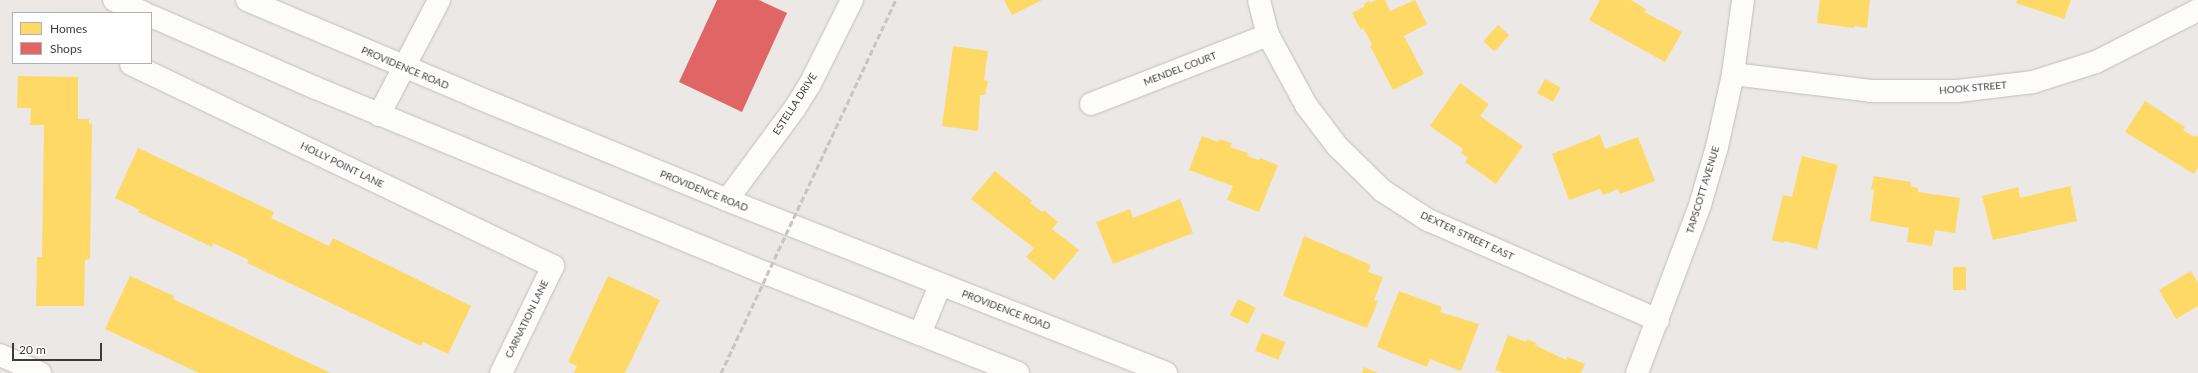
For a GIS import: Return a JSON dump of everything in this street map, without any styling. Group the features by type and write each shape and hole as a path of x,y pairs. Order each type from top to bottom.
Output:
{"street":[{"path":"114,0 142,12"},
{"name":"PROVIDENCE ROAD","path":"247,0 404,67 727,200 1166,373"},
{"path":"380,115 439,0"},
{"name":"ESTELLA DRIVE","path":"727,200 795,108 810,84 852,0"},
{"name":"DEXTER STREET EAST","path":"1259,0 1268,35 1306,106 1337,146 1383,191 1428,220 1658,320"},
{"name":"TAPSCOTT AVENUE","path":"1637,373 1700,205 1717,147 1733,74 1743,0"},
{"name":"HOOK STREET","path":"1733,74 1871,91 1958,92 2033,82 2096,62 2198,10"},
{"path":"152,16 380,115 1018,373"},
{"name":"MENDEL COURT","path":"1091,104 1268,35"},
{"name":"HOLLY POINT LANE","path":"131,64 553,266"},
{"name":"CARNATION LANE","path":"501,373 553,266"},
{"path":"920,334 940,284"},
{"path":"0,355 40,373"}],"building: Homes":[{"path":"1004,0 1042,0 1012,15"},
{"path":"1377,0 1385,0 1390,11 1415,0 1427,24 1404,36 1424,74 1393,90 1370,46 1372,44 1363,28 1361,30 1352,13 1365,6 1364,4 1369,1 1370,3"},
{"path":"1600,0 1631,0 1646,9 1644,12 1682,32 1665,62 1589,20"},
{"path":"1820,0 1870,0 1867,28 1855,26 1854,28 1817,23"},
{"path":"2017,0 2071,0 2064,19 2016,3"},
{"path":"1498,25 1509,35 1494,51 1483,41"},
{"path":"953,46 988,51 984,80 988,81 985,95 980,95 978,131 942,126"},
{"path":"18,76 78,77 78,119 89,119 89,123 92,124 90,259 85,260 84,306 36,306 37,257 42,257 44,125 30,125 31,108 17,108"},
{"path":"1545,79 1561,88 1553,102 1537,93"},
{"path":"1460,83 1489,104 1480,116 1523,146 1496,184 1465,162 1468,158 1461,153 1463,149 1430,126"},
{"path":"2145,101 2185,127 2183,130 2194,137 2196,135 2198,137 2198,167 2194,174 2125,132"},
{"path":"1600,135 1605,149 1638,137 1655,181 1620,194 1618,189 1603,195 1600,189 1569,200 1552,154"},
{"path":"1202,136 1218,142 1219,139 1232,143 1230,147 1248,153 1247,156 1259,160 1260,158 1278,165 1259,212 1227,200 1233,186 1189,170"},
{"path":"138,148 274,212 271,218 329,246 333,238 471,306 448,354 423,342 421,346 247,263 249,260 213,243 212,247 138,212 140,210 115,198"},
{"path":"1802,156 1838,165 1817,249 1785,241 1784,243 1772,240 1783,195 1792,197"},
{"path":"995,171 1032,201 1030,203 1042,212 1044,210 1058,222 1052,229 1079,250 1054,280 1026,257 1034,248 971,199"},
{"path":"1874,176 1911,182 1910,186 1918,188 1918,192 1960,198 1955,233 1935,230 1932,246 1907,242 1909,228 1870,221 1874,190 1871,189"},
{"path":"2070,186 2077,221 1993,240 1982,196 2018,187 2020,198"},
{"path":"1180,199 1193,233 1113,264 1096,222 1130,209 1133,218"},
{"path":"1304,236 1371,265 1368,272 1383,277 1374,300 1378,301 1367,328 1283,296"},
{"path":"1953,267 1966,267 1966,290 1953,290"},
{"path":"2191,271 2198,283 2198,306 2176,319 2159,290"},
{"path":"130,276 174,296 173,299 331,373 199,373 105,329"},
{"path":"608,276 660,300 625,373 574,373 577,366 568,362"},
{"path":"1399,291 1442,307 1440,312 1479,324 1461,371 1430,359 1427,367 1377,347"},
{"path":"1238,299 1256,308 1248,324 1230,315"},
{"path":"1262,333 1285,342 1279,360 1255,351"},
{"path":"1508,335 1526,342 1527,339 1536,343 1535,345 1566,360 1567,357 1585,364 1581,373 1503,373 1495,370"},
{"path":"1364,367 1378,373 1362,373"}],"building: Shops":[{"path":"717,0 759,0 787,13 742,112 679,82"}],"railway":[{"path":"721,373 896,0"}]}
